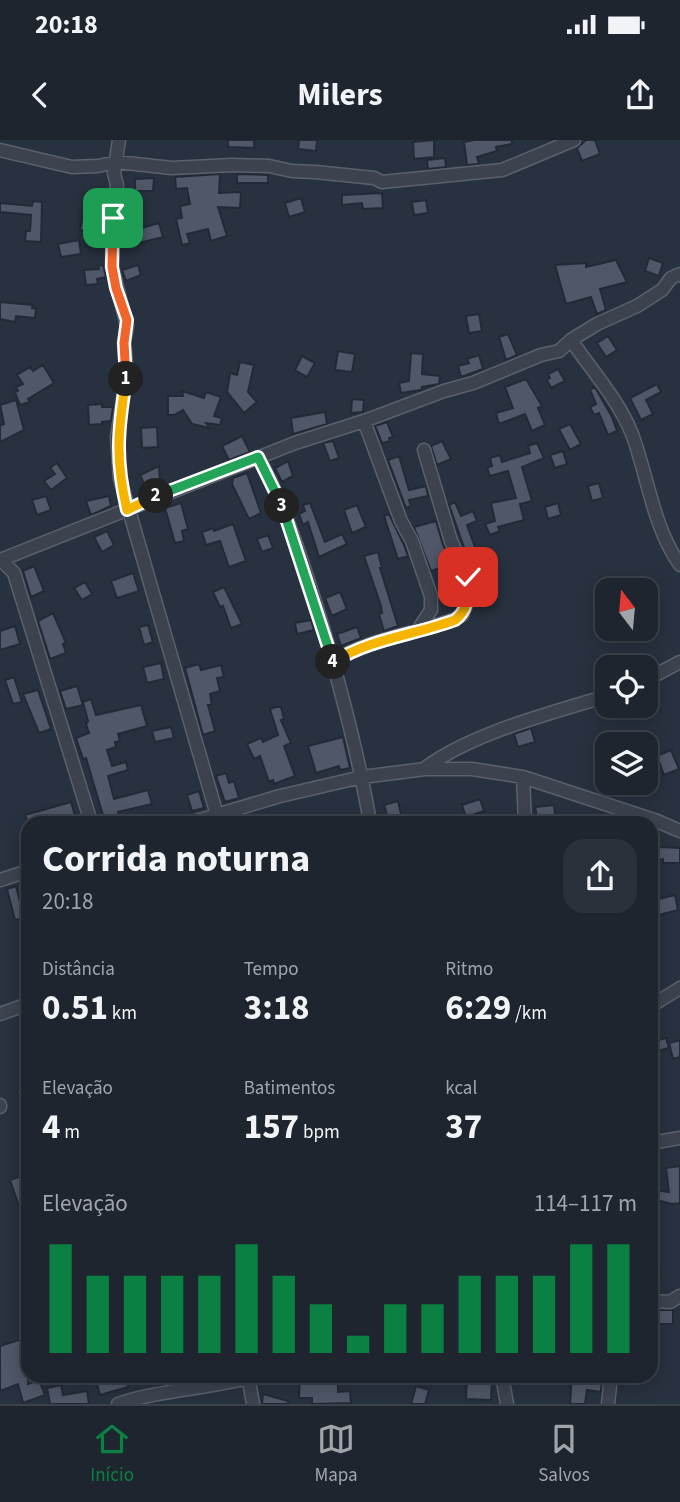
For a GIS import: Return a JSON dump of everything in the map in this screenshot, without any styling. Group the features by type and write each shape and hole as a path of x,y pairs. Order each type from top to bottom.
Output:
{"street":[{"path":"119,140 114,173 117,185 112,267 127,320 124,343 127,374 117,437 120,479 217,816"},
{"path":"0,150 72,167 117,162 172,168 270,166 292,172 374,178 382,182 502,170 574,140"},
{"path":"89,816 14,573 0,560 127,510 153,497 295,443 473,383 541,355 558,351 597,324 638,306 662,290 671,278 680,274"},
{"path":"571,340 615,399 632,433 664,536 680,565"},
{"path":"363,421 401,521 412,541 431,596 431,610 418,630"},
{"path":"333,662 350,651 455,620 462,615 467,603 468,577 451,541 424,450"},
{"path":"258,457 277,493 303,564 333,662 362,777 369,816"},
{"path":"658,674 680,662"},
{"path":"425,769 441,757 514,726 557,709 595,699"},
{"path":"226,816 281,796 362,777 425,769 472,769 523,778 641,816"},
{"path":"523,778 525,816"},
{"path":"658,821 680,831"},
{"path":"0,880 21,873"},
{"path":"658,1002 680,988"},
{"path":"0,1014 21,1006"},
{"path":"658,1142 680,1138"},
{"path":"658,1301 670,1301 680,1296"},
{"path":"118,1404 142,1396 227,1383"},
{"path":"249,1383 253,1404"},
{"path":"503,1383 507,1404"},
{"path":"608,1404 610,1383"}],"building":[{"path":"228,140 254,140 254,148 228,147"},
{"path":"299,140 317,140 316,151 298,149"},
{"path":"434,140 434,157 414,159 413,142"},
{"path":"512,140 512,144 496,147 497,151 477,157 479,164 467,165 464,142"},
{"path":"586,140 595,140 600,154 582,161 577,148"},
{"path":"445,158 446,167 428,169 427,160"},
{"path":"220,174 219,193 241,192 240,208 218,207 227,236 211,241 208,229 187,234 190,243 182,245 176,219 182,218 180,206 190,204 187,188 176,189 175,177"},
{"path":"237,174 268,175 268,183 237,183"},
{"path":"154,178 153,191 135,191 135,179"},
{"path":"382,193 383,208 363,209 362,203 342,205 342,195"},
{"path":"301,198 305,212 289,217 285,203"},
{"path":"426,200 428,213 414,215 412,202"},
{"path":"33,201 42,202 41,242 25,241 26,231 30,231 31,215 0,212 0,203 32,206"},
{"path":"83,214 93,216 91,232 80,230"},
{"path":"159,223 163,237 127,246 124,233"},
{"path":"79,240 81,254 61,257 58,244"},
{"path":"649,258 663,263 659,276 645,271"},
{"path":"616,260 627,282 600,289 606,310 597,314 591,297 566,304 555,265 586,263 586,267"},
{"path":"103,265 106,277 97,279 98,284 86,285 84,270 99,269 98,266"},
{"path":"138,265 141,275 126,281 122,270"},
{"path":"0,302 33,305 32,308 36,309 35,318 16,316 15,322 0,319"},
{"path":"479,314 482,331 469,333 466,316"},
{"path":"508,334 517,355 506,360 499,337"},
{"path":"608,336 617,350 606,357 597,343"},
{"path":"338,351 355,354 352,372 335,370"},
{"path":"411,353 423,354 422,374 440,376 439,384 401,393 399,383 409,381"},
{"path":"479,355 483,369 461,377 458,366 469,363 467,359"},
{"path":"302,356 315,363 307,377 295,370"},
{"path":"240,362 254,365 248,392 257,402 244,413 227,392 230,373 237,375"},
{"path":"43,365 54,383 28,399 30,402 20,405 15,392 18,391 16,387 23,384 17,375 30,367 33,371"},
{"path":"558,369 565,381 551,388 547,380 550,378 548,374"},
{"path":"526,379 542,406 538,408 545,425 532,431 525,414 499,424 496,413 513,408 505,387"},
{"path":"657,384 661,392 646,400 653,414 641,420 630,398"},
{"path":"595,387 617,431 608,435 599,413 594,415 590,407 596,404 590,390"},
{"path":"182,391 204,398 206,392 221,397 214,416 222,418 220,425 206,423 210,428 192,424 183,410 168,415 168,396 183,396"},
{"path":"352,399 364,400 363,412 351,413"},
{"path":"16,400 24,430 0,442 0,426 4,424 0,405"},
{"path":"102,404 102,407 113,407 111,421 89,425 88,405"},
{"path":"325,412 327,424 293,434 291,418"},
{"path":"387,422 393,437 382,443 375,426"},
{"path":"570,424 581,444 570,450 559,429"},
{"path":"157,427 158,447 142,448 141,428"},
{"path":"242,436 250,452 229,460 222,446"},
{"path":"333,441 339,458 330,461 323,443"},
{"path":"442,441 451,459 437,465 431,446"},
{"path":"537,443 544,458 522,467 532,501 520,504 524,520 498,527 500,531 490,535 485,524 495,521 491,503 516,498 508,471 490,476 487,468 492,466 490,458 500,455 502,462 530,453 528,446"},
{"path":"563,451 567,464 555,468 550,455"},
{"path":"399,456 409,490 426,486 428,496 409,500 411,506 406,508 388,460"},
{"path":"288,461 293,476 282,482 275,468"},
{"path":"57,463 67,478 51,490 44,481 55,474 50,468"},
{"path":"159,466 160,485 147,490 140,475"},
{"path":"247,473 261,513 249,519 232,484 233,478"},
{"path":"599,483 603,498 592,501 588,486"},
{"path":"46,496 51,510 37,515 32,500"},
{"path":"109,496 111,506 91,515 86,501"},
{"path":"455,502 461,516 473,511 477,521 467,525 476,550 466,553 449,505"},
{"path":"181,503 188,529 182,531 184,541 175,543 165,508"},
{"path":"310,503 325,542 342,534 347,544 319,557 308,522 303,525 299,514 305,511 303,505"},
{"path":"558,503 561,515 548,519 545,507"},
{"path":"357,505 366,527 352,533 344,510"},
{"path":"389,514 408,556 398,559 384,516"},
{"path":"436,521 456,573 448,575 446,566 431,571 414,527"},
{"path":"233,524 246,561 229,567 220,541 206,545 202,532"},
{"path":"107,531 114,545 102,552 94,537"},
{"path":"268,535 273,548 262,552 257,539"},
{"path":"378,552 380,568 398,626 384,631 379,614 382,613 381,606 364,556"},
{"path":"34,566 44,591 31,597 23,571"},
{"path":"133,573 139,591 117,598 111,581"},
{"path":"85,582 92,594 82,600 74,588"},
{"path":"224,587 242,624 231,628 223,606 220,607 213,592"},
{"path":"340,592 347,609 332,616 325,598"},
{"path":"53,613 66,643 63,644 66,653 50,659 38,621"},
{"path":"311,620 314,630 297,634 295,623"},
{"path":"148,625 153,642 144,645 139,627"},
{"path":"15,626 20,644 0,650 0,631"},
{"path":"357,627 361,638 341,646 337,634"},
{"path":"161,663 164,679 147,683 143,667"},
{"path":"199,664 201,670 221,665 224,677 217,678 220,691 210,694 212,705 208,705 215,731 203,735 185,668"},
{"path":"14,677 22,702 13,704 5,680"},
{"path":"77,686 83,705 66,709 60,691"},
{"path":"38,690 51,729 39,733 23,694"},
{"path":"91,699 96,715 141,705 147,726 118,734 120,741 115,742 116,747 107,750 112,766 126,762 128,770 108,776 114,799 148,790 152,804 118,812 119,816 103,816 86,758 83,759 76,738 89,733 83,702"},
{"path":"281,707 284,719 281,720 291,743 284,746 295,776 274,784 273,780 269,782 260,756 254,759 247,744 261,738 263,742 278,735 270,709"},
{"path":"171,727 174,738 155,742 152,731"},
{"path":"531,728 535,742 518,747 514,734"},
{"path":"343,737 350,768 340,770 339,766 316,773 308,746"},
{"path":"671,750 679,769 664,775 658,756"},
{"path":"226,773 229,783 234,781 239,798 225,802 216,776"},
{"path":"199,791 204,808 192,811 187,795"},
{"path":"480,799 484,811 466,816 462,805"},
{"path":"398,801 402,816 387,816 384,805"},
{"path":"71,802 75,816 25,816"},
{"path":"554,805 555,816 537,816 535,807"},
{"path":"658,848 680,848 680,863 663,863 663,859 658,860"},
{"path":"16,886 21,919 15,920 7,889"},
{"path":"675,895 678,910 658,915 658,899"},
{"path":"666,1038 669,1048 658,1051 658,1040"},
{"path":"680,1040 680,1057 673,1059 669,1043"},
{"path":"680,1166 680,1203 658,1200 658,1191 669,1192 666,1168"},
{"path":"21,1176 21,1212 10,1180"},
{"path":"659,1310 673,1310 673,1324 659,1324"},
{"path":"21,1339 21,1383 40,1383 45,1395 23,1403 18,1384 0,1391 0,1346"},
{"path":"97,1383 127,1383 128,1387 100,1395"},
{"path":"300,1383 338,1383 338,1392 350,1391 351,1403 312,1404 312,1398 299,1398"},
{"path":"467,1383 492,1383 491,1400 466,1399"},
{"path":"572,1383 602,1383 601,1392 587,1390 585,1404 570,1404"},
{"path":"61,1385 63,1395 87,1391 89,1404 50,1404 47,1388"},
{"path":"416,1386 429,1390 425,1404 411,1404"},
{"path":"263,1394 288,1401 288,1404 262,1404"}],"route":[{"path":"113,218 112,267 127,320 124,343 127,374 117,437 120,479 127,510 153,497 258,457 277,493 303,564 333,662 350,651 381,640 455,620 462,615 467,603 468,577"}]}
